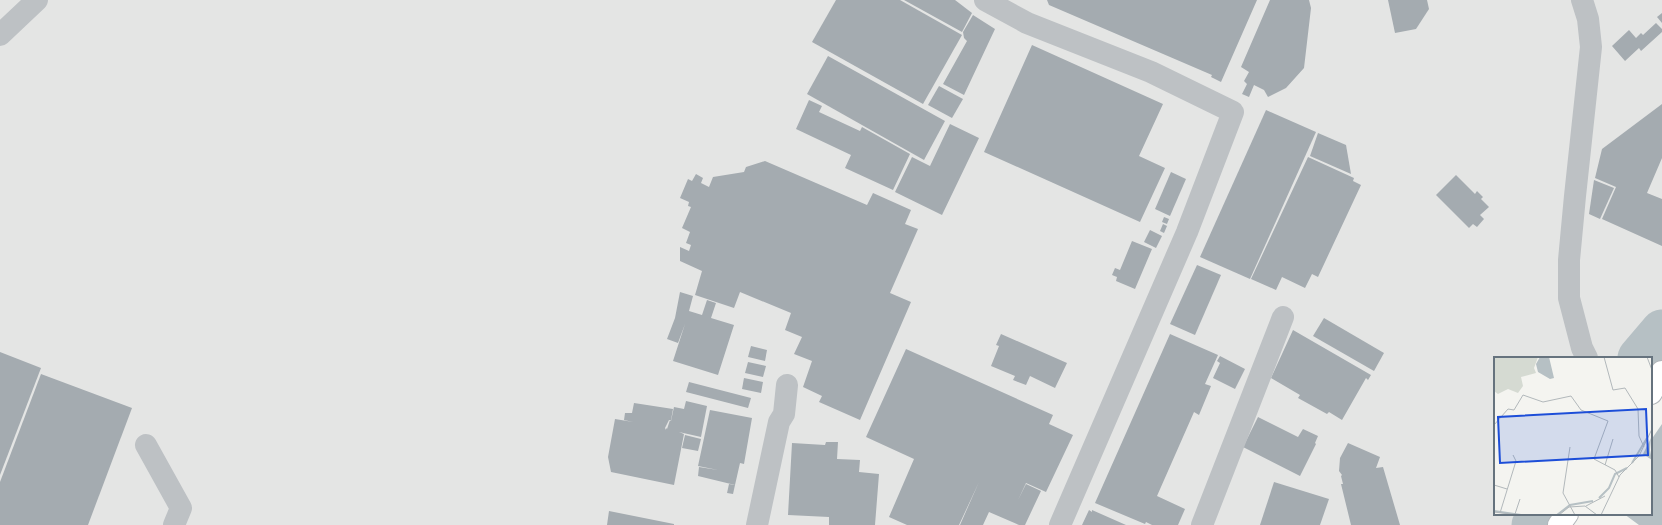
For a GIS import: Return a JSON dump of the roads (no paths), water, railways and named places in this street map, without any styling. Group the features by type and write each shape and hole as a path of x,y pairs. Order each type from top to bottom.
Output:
{"street":[{"path":"0,35 37,0"},
{"path":"986,0 1027,23 1151,72 1233,112 1187,232 1060,525"},
{"path":"1582,0 1588,19 1591,47 1569,260 1569,298 1582,348 1587,357"},
{"path":"1202,525 1283,317"},
{"path":"1652,391 1662,372"},
{"path":"757,525 779,422 784,414 788,385"},
{"path":"146,445 181,508 174,525"},
{"path":"1558,525 1566,515"}],"waterway":[{"path":"1640,357 1662,331"},
{"path":"1533,525 1542,515"}]}
